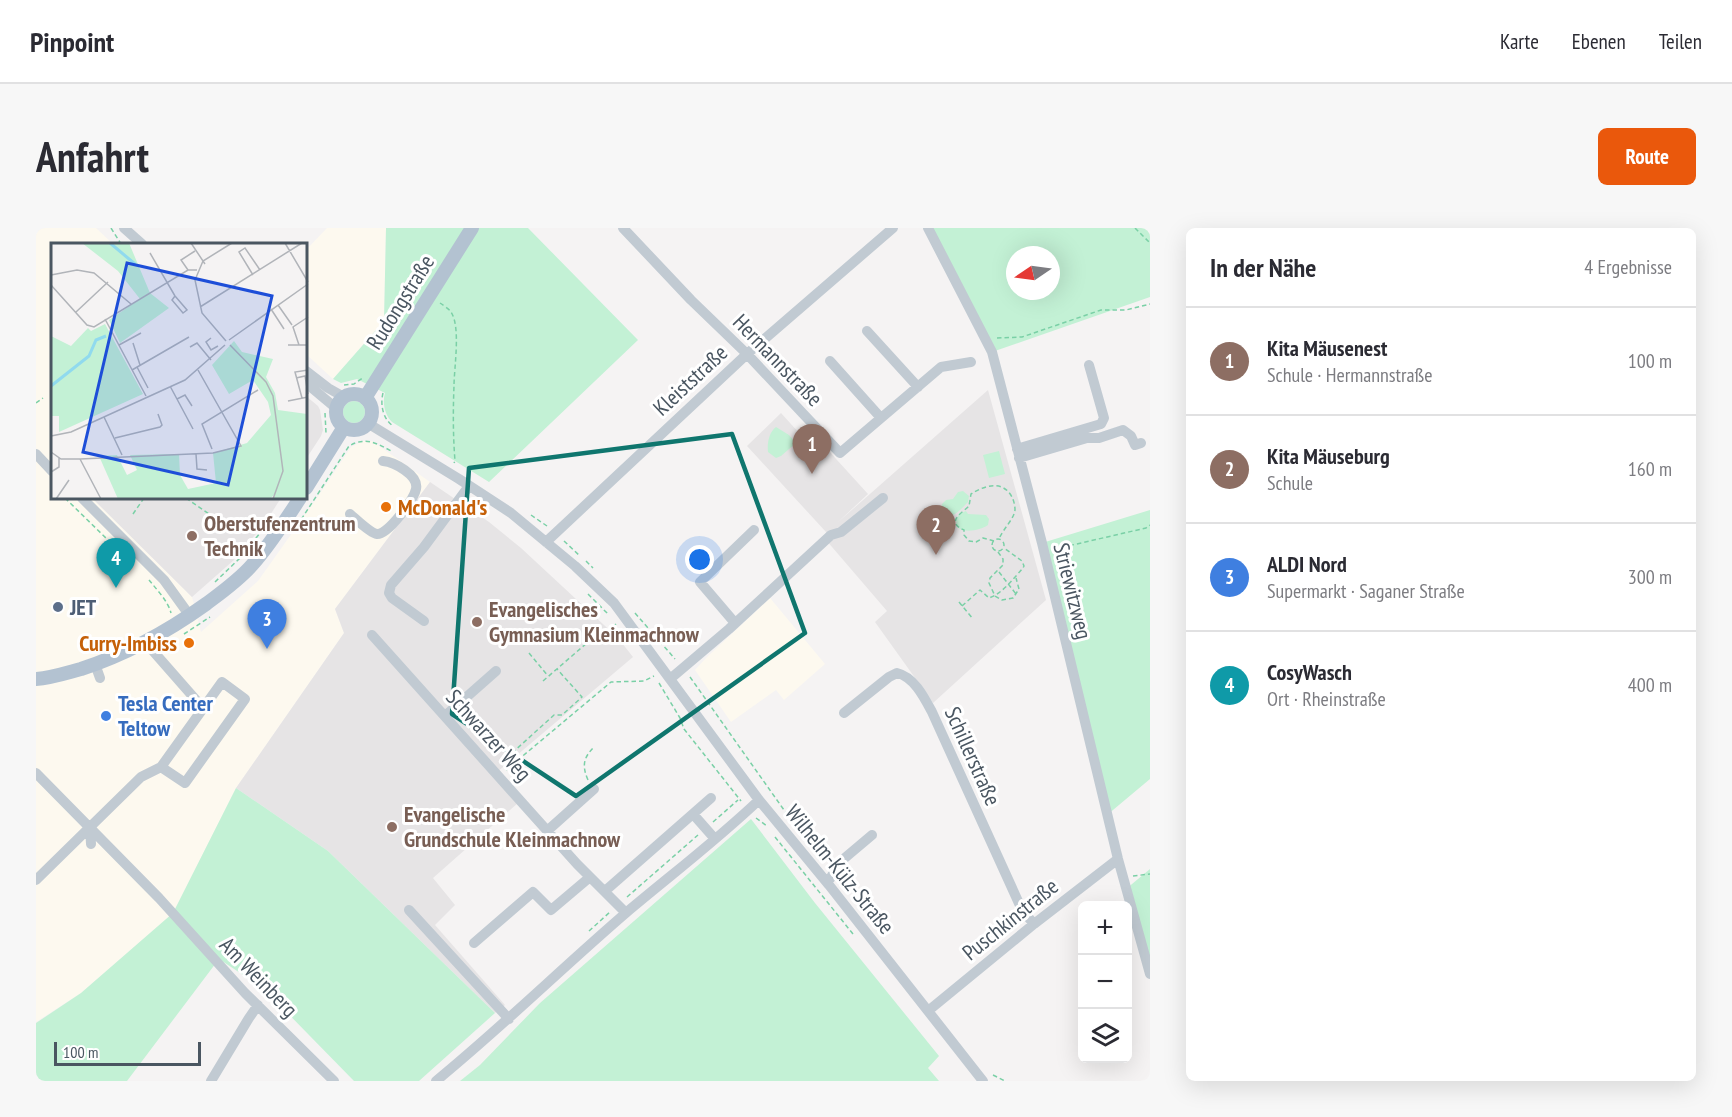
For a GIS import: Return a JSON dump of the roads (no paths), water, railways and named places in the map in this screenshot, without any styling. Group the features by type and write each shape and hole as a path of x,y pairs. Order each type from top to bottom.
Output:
{"main road":[{"name":"Rudongstraße","path":"365,398 472,228"},
{"path":"354,394 365,398 370,403 372,411 369,424 357,430 344,428 338,419 336,401 354,394"},
{"path":"308,485 344,428"},
{"path":"36,679 97,671 190,616 252,566 299,500"}],"street":[{"path":"124,228 141,243"},
{"name":"Hermannstraße","path":"624,228 840,453 941,367 970,362"},
{"name":"Kleiststraße","path":"546,542 747,354 893,228"},
{"name":"Striewitzweg","path":"928,228 992,352 1118,859 1150,974"},
{"path":"867,331 918,387"},
{"path":"830,362 881,418"},
{"path":"1018,453 1101,424 1104,418 1089,365"},
{"path":"308,373 328,388 336,401"},
{"path":"308,384 336,401"},
{"name":"Wilhelm-Külz-Straße","path":"369,424 511,513 575,566 614,603 759,800 827,882 983,1081"},
{"path":"1018,453 1087,438 1099,438 1123,430 1131,436 1135,445 1141,443"},
{"path":"36,454 51,470"},
{"path":"350,514 373,533 378,534 391,526 412,498 417,488 412,476 392,462 383,461"},
{"path":"424,621 392,598 389,592 392,585 470,486"},
{"path":"670,679 831,535 842,532 883,498"},
{"path":"84,500 164,580 190,616"},
{"path":"735,623 699,582 754,530"},
{"name":"Schwarzer Weg","path":"372,635 547,831 626,913"},
{"path":"148,642 153,651 202,708"},
{"path":"445,716 496,671"},
{"name":"Schillerstraße","path":"844,713 897,673 905,675 915,684 932,712 1022,910 1034,924"},
{"path":"36,880 141,777 161,766 222,682 245,699 185,783 161,766"},
{"name":"Am Weinberg","path":"36,772 159,898 245,993 334,1081"},
{"path":"547,831 594,789"},
{"path":"605,891 711,798"},
{"path":"436,1081 626,913 759,800"},
{"path":"693,814 715,839"},
{"path":"90,827 91,844"},
{"path":"827,882 832,878 836,866 872,835"},
{"name":"Puschkinstraße","path":"928,1011 1118,859"},
{"path":"474,943 533,892 551,910 590,877"},
{"path":"409,910 508,1019"},
{"path":"211,1081 258,1005"}],"place":[{"name":"Kita Mäusenest","path":"812,474"},
{"name":"McDonald's","path":"386,507"},
{"name":"Oberstufenzentrum Technik","path":"192,536"},
{"name":"Kita Mäuseburg","path":"936,555"},
{"name":"CosyWasch","path":"116,588"},
{"name":"JET","path":"58,607"},
{"name":"Evangelisches Gymnasium Kleinmachnow","path":"477,622"},
{"name":"Curry-Imbiss","path":"189,643"},
{"name":"ALDI Nord","path":"267,649"},
{"name":"Tesla Center Teltow","path":"106,716"},
{"name":"Evangelische Grundschule Kleinmachnow","path":"392,827"}]}
